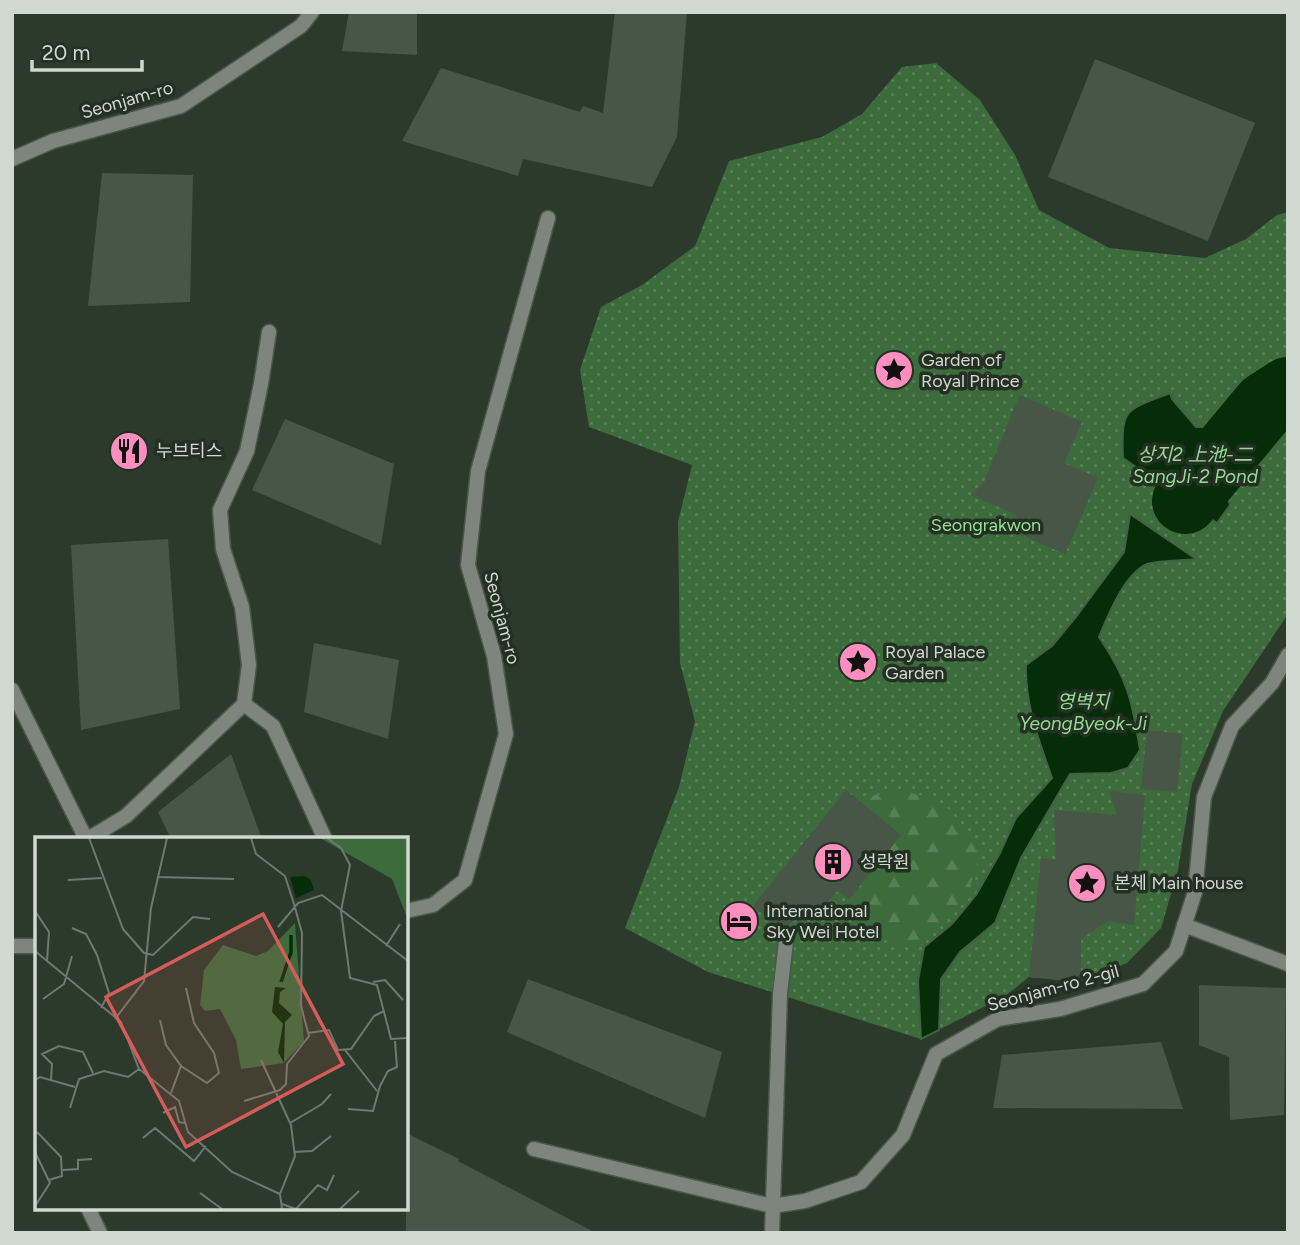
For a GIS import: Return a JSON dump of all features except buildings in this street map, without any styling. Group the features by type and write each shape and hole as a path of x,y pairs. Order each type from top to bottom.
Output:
{"street":[{"name":"Seonjam-ro","path":"12,159 53,141 181,106 301,26 312,12"},
{"name":"Seonjam-ro","path":"408,911 433,905 465,880 506,734 494,656 468,565 478,471 548,218"},
{"path":"90,837 127,816 244,704 249,666 242,607 223,549 220,510 247,451 269,332"},
{"name":"Seonjam-ro 2-gil","path":"534,1149 772,1206 804,1201 861,1182 904,1135 936,1054 998,1019 1060,1009 1143,984 1175,951 1195,892 1204,797 1231,726 1272,683 1288,655"},
{"path":"12,690 86,837"},
{"path":"244,704 273,726 323,837"},
{"path":"1184,925 1288,964"},
{"path":"772,1233 780,994 786,941"},
{"path":"12,946 35,946"},
{"path":"89,1210 100,1233"}],"green space":[{"name":"Seongrakwon","path":"936,63 980,100 1015,155 1039,210 1109,248 1205,258 1246,239 1277,215 1288,212 1288,614 1223,711 1192,784 1178,870 1161,928 1127,963 1079,982 1029,977 1005,996 921,1039 708,972 625,928 679,787 695,721 680,663 678,522 692,465 589,427 580,370 601,307 642,285 695,246 729,161 822,137 862,114 902,67"},
{"path":"902,791 929,797 949,809 979,850 966,894 917,949 887,941 860,920 853,894 901,835 865,805 874,795"}],"water":[{"name":"상지2 上池-二 SangJi-2 Pond","path":"1170,393 1196,427 1220,427 1235,413 1265,405 1256,445 1225,489 1230,505 1217,523 1123,458 1123,429 1129,413"},
{"name":"영벽지 YeongByeok-Ji","path":"1130,514 1196,559 1152,563 1139,569 1118,596 1099,637 1123,678 1140,750 1128,768 1111,773 1070,774 1021,858 995,923 960,952 941,979 939,1030 921,1039 918,981 924,947 952,924 976,895 1016,818 1052,778 1030,709 1026,665 1052,646 1124,552"}],"waterway":[{"path":"1185,501 1265,405 1288,390"}],"place":[{"name":"Garden of Royal Prince","path":"894,370"},
{"name":"누브티스","path":"129,451"},
{"name":"Royal Palace Garden","path":"858,662"},
{"name":"성락원","path":"833,862"},
{"name":"본체 Main house","path":"1087,883"},
{"name":"International Sky Wei Hotel","path":"739,921"}]}
